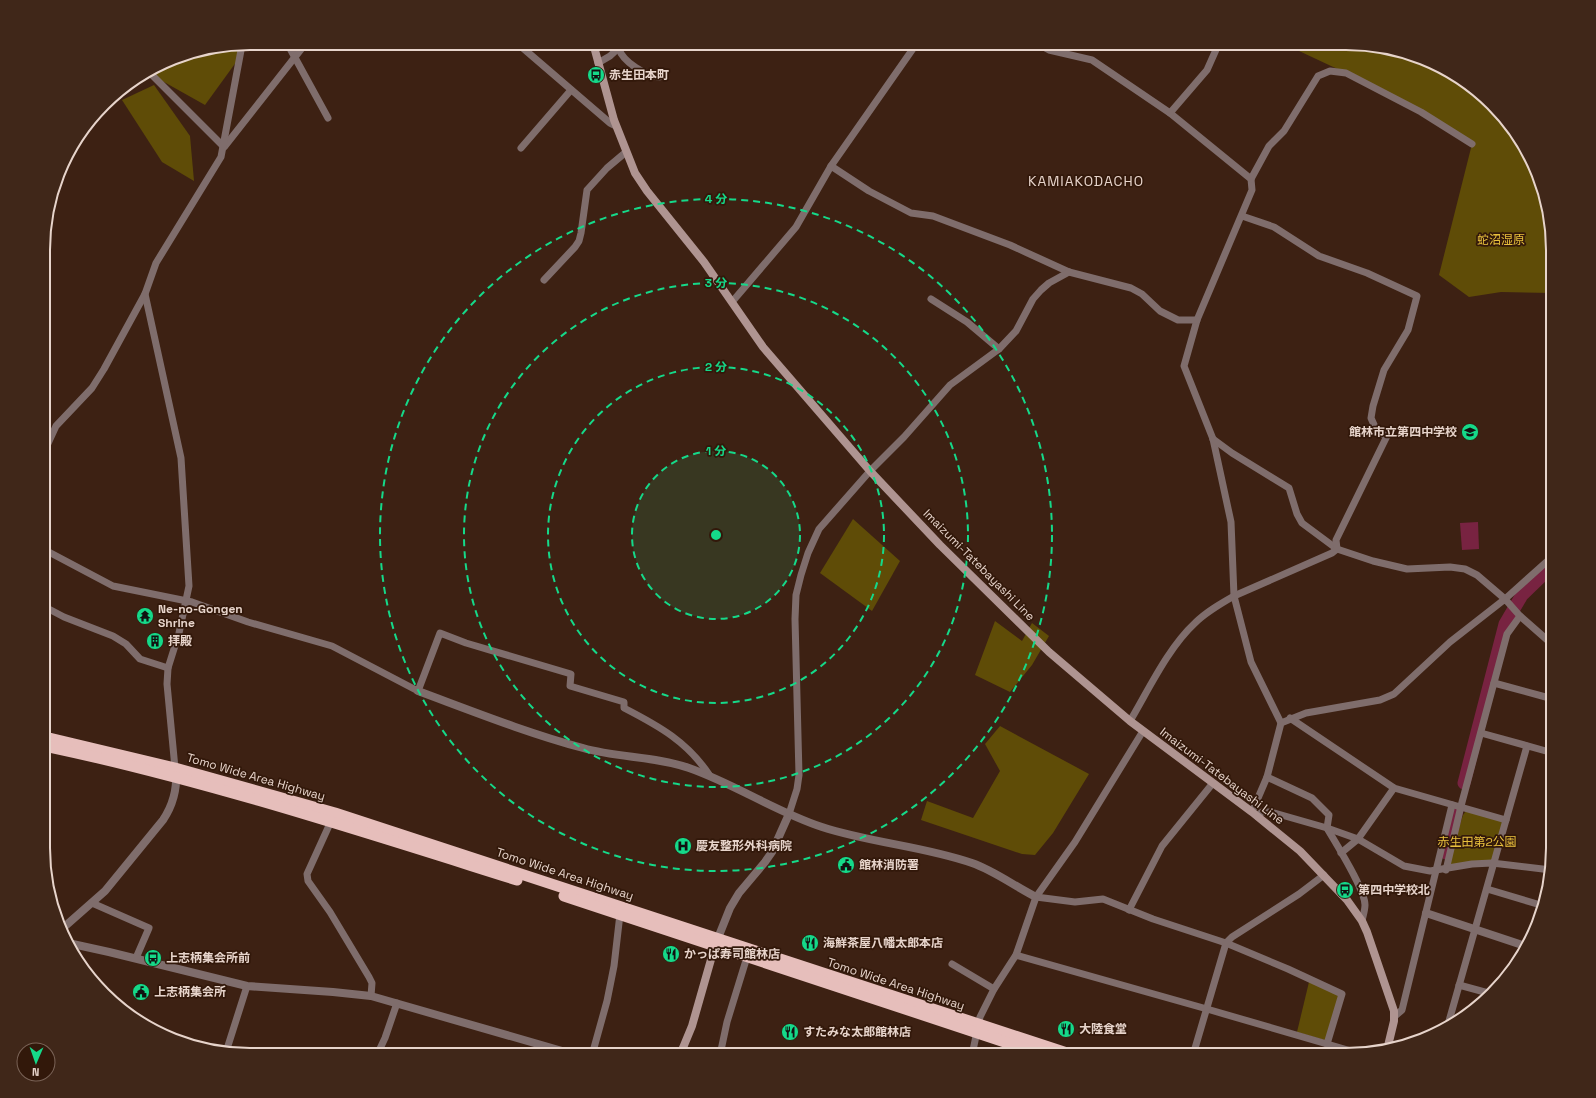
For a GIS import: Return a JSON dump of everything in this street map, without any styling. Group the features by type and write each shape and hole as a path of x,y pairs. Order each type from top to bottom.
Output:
{"highway":[{"name":"Tomo Wide Area Highway","path":"50,738 176,772 333,817 977,1029 1026,1048"},
{"name":"Tomo Wide Area Highway","path":"50,747 176,772"},
{"name":"Tomo Wide Area Highway","path":"333,817 620,914 716,942 747,957 977,1029 1046,1048"}],"main road":[{"name":"Imaizumi-Tatebayashi Line","path":"595,50 616,126 635,173 647,191 685,238 763,347 870,470 940,546 1049,652 1130,721 1255,814 1300,851 1324,875 1347,900 1362,921 1395,1016"},
{"path":"683,1048 692,1026 716,942"},
{"path":"1389,1043 1395,1016"}],"street":[{"path":"50,439 56,426 92,388 104,369 145,294 156,263 222,157 241,50"},
{"path":"290,50 328,118"},
{"path":"224,147 300,50"},
{"path":"525,50 610,123 616,126"},
{"path":"598,63 617,50"},
{"path":"620,50 620,54 642,72 659,77"},
{"path":"732,302 796,227 831,166 911,50"},
{"path":"1049,50 1092,60 1170,113 1251,179"},
{"path":"1170,113 1207,70 1215,50"},
{"path":"1255,814 1282,723 1251,662 1234,596 1232,522 1213,439 1184,366 1197,320 1252,190 1251,179 1269,146 1284,130 1318,76 1330,71 1346,73 1421,112 1472,144"},
{"path":"152,76 224,147"},
{"path":"522,148 571,90"},
{"path":"544,280 579,241 588,190 607,168 626,152"},
{"path":"831,166 869,191 911,213 933,216 1010,245 1069,272 1131,288 1142,294 1160,311 1178,320 1197,320"},
{"path":"1242,216 1274,227 1319,256 1367,272 1417,296 1408,330 1384,370 1373,406 1371,418 1375,426 1382,434 1388,436 1336,540 1337,549"},
{"path":"716,942 724,920 740,893 772,852 789,814 797,789 796,595 800,575 819,528 870,470 904,438 950,385 1000,349 1016,331 1033,299 1049,282 1069,272"},
{"path":"65,926 105,891 168,812 174,796 176,772 167,684 168,668 180,633 189,586 181,458 145,294"},
{"path":"931,299 967,322 1000,349"},
{"path":"1213,439 1232,453 1289,488 1297,514 1302,523 1337,549 1373,561 1407,569 1450,567 1465,569 1477,575 1546,639"},
{"path":"1130,721 1166,660 1195,623 1234,596 1332,553 1337,549"},
{"path":"50,553 113,586 192,602 248,622 332,646 418,691 583,748 668,762 689,767 789,814 830,829 974,864 1036,897 1075,902 1103,900 1226,943 1342,994 1327,1044"},
{"path":"1282,723 1290,718 1306,713 1380,700 1394,694 1450,642 1504,599 1546,562"},
{"path":"50,610 64,617 113,636 126,644 140,659 168,668"},
{"path":"1446,870 1461,806 1507,634 1520,616"},
{"path":"418,691 440,632 466,644 571,674 570,686 624,702 624,708 657,724 695,755 710,776"},
{"path":"1494,683 1546,696"},
{"path":"1290,718 1394,788 1506,820"},
{"path":"973,1048 977,1029 994,989 1016,955 1036,897 1074,842 1143,731"},
{"path":"1481,733 1546,751"},
{"path":"1450,1019 1527,746"},
{"path":"1267,777 1312,798 1329,815 1327,828 1355,878 1364,898 1365,904 1362,921"},
{"path":"1129,910 1162,846 1213,783"},
{"path":"1341,853 1358,839 1394,788"},
{"path":"1395,1016 1402,1010 1452,805"},
{"path":"1255,814 1271,812 1327,828 1358,839 1404,866 1430,872 1472,864 1494,864 1545,869"},
{"path":"333,817 307,874 308,882 330,912 369,977 372,983 372,996"},
{"path":"1195,1048 1226,943 1232,937 1298,894 1324,875"},
{"path":"1487,889 1538,904"},
{"path":"92,903 149,928 136,958"},
{"path":"1426,913 1521,945"},
{"path":"594,1048 607,1001 614,966 620,914"},
{"path":"76,946 136,958 247,986 372,996 552,1048"},
{"path":"1016,955 1341,1048"},
{"path":"721,1048 727,1022 747,957"},
{"path":"952,964 994,989"},
{"path":"1459,985 1485,992"},
{"path":"228,1047 247,986"},
{"path":"380,1048 397,1003"}],"green space":[{"path":"245,50 205,105 153,76 173,65 198,57"},
{"name":"蛇沼湿原","path":"1297,50 1359,50 1398,57 1423,65 1446,77 1468,91 1488,108 1505,128 1519,150 1531,173 1535,185 1542,211 1546,237 1546,293 1501,292 1469,297 1439,275 1472,144 1346,73"},
{"path":"154,85 190,136 194,181 162,162 122,100"},
{"path":"853,519 900,561 872,611 820,573"},
{"path":"995,621 1022,641 1032,623 1049,636 1032,665 1010,692 975,675"},
{"path":"1000,726 1089,774 1053,833 1035,855 1022,854 921,820 927,801 973,818 1000,771 985,744"},
{"name":"赤生田第2公園","path":"1466,811 1505,820 1492,863 1446,868 1463,815"},
{"path":"1309,982 1342,994 1328,1041 1297,1032"}],"shaded area":[{"path":"1478,522 1479,549 1462,550 1460,523"}],"waterway":[{"path":"1464,783 1505,624 1522,595 1546,572"},
{"path":"1446,853 1457,810"}],"place":[{"name":"赤生田本町","path":"596,75"},
{"name":"館林市立第四中学校","path":"1470,432"},
{"name":"Ne-no-Gongen Shrine","path":"145,616"},
{"name":"拝殿","path":"155,641"},
{"name":"慶友整形外科病院","path":"683,846"},
{"name":"館林消防署","path":"846,865"},
{"name":"第四中学校北","path":"1345,890"},
{"name":"海鮮茶屋八幡太郎本店","path":"810,943"},
{"name":"かっぱ寿司館林店","path":"671,954"},
{"name":"上志柄集会所前","path":"153,958"},
{"name":"上志柄集会所","path":"141,992"},
{"name":"大陸食堂","path":"1066,1029"},
{"name":"すたみな太郎館林店","path":"790,1032"}],"district":[{"name":"KAMIAKODACHO","path":"1086,181"}]}
